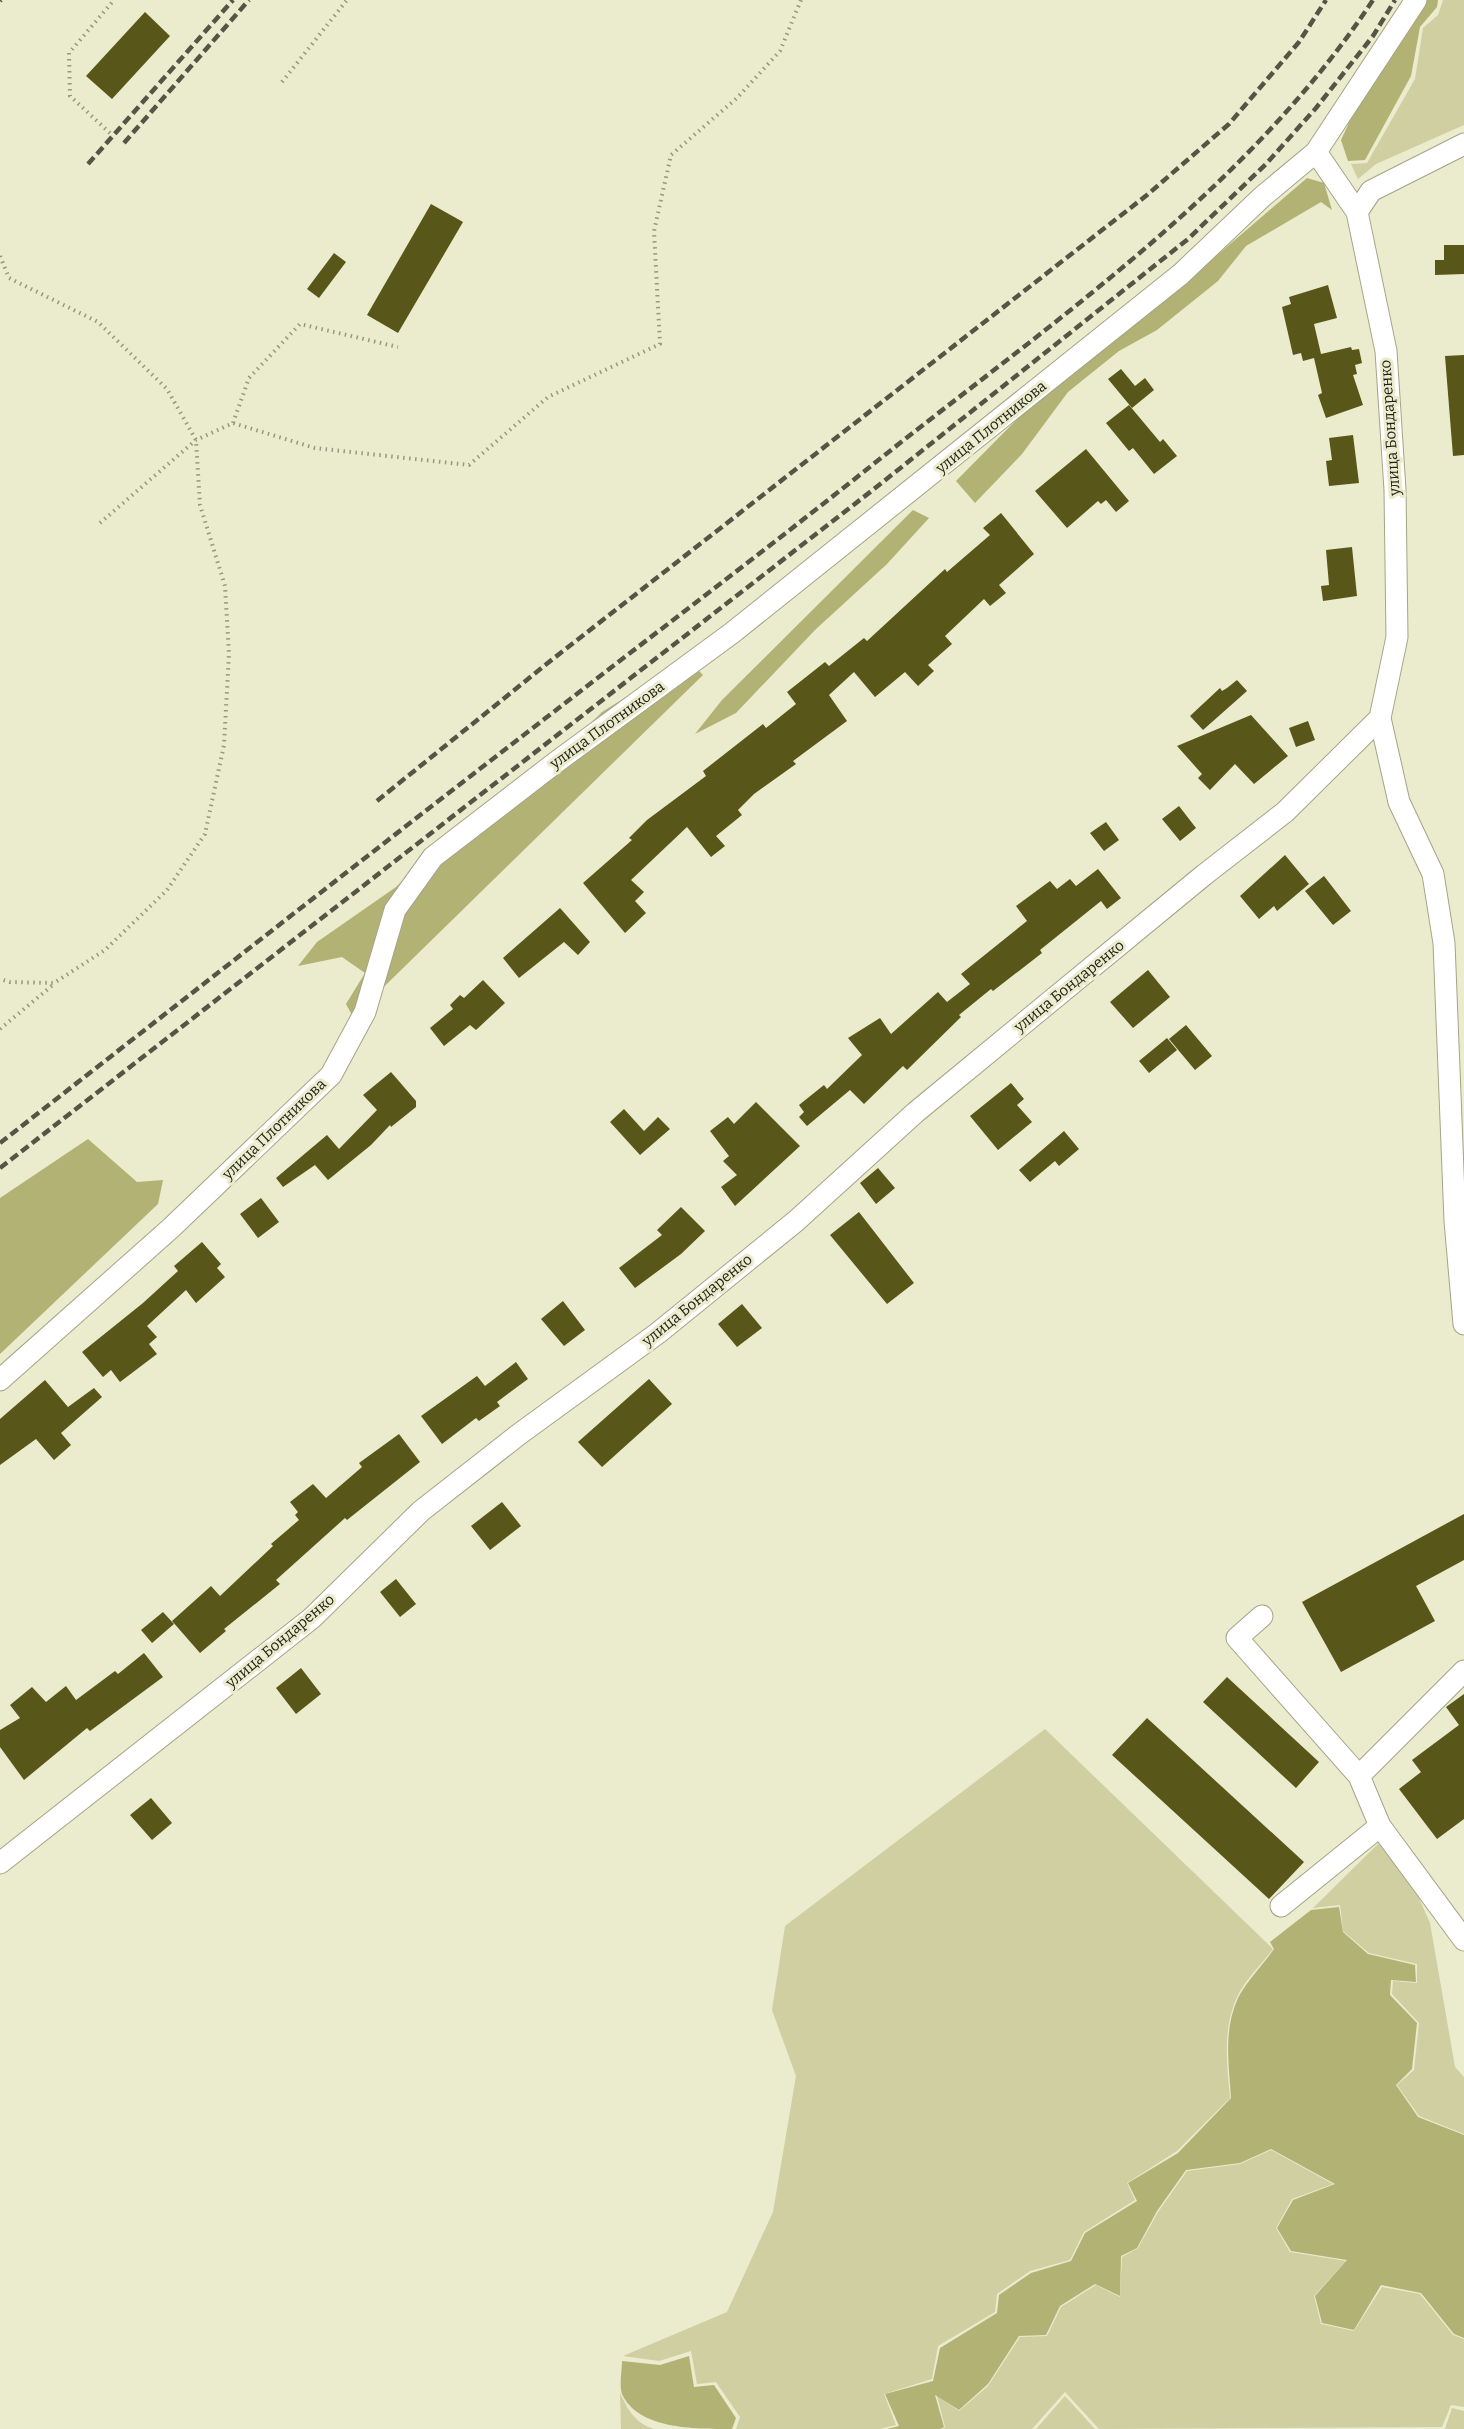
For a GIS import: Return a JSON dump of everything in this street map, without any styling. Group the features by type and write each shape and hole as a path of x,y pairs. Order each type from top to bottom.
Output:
{"street":[{"name":"улица Плотникова","path":"0,1380 171,1228 331,1075 365,1012 395,910 433,857 555,763 732,633 1181,274 1262,197 1316,152 1416,0"},
{"path":"1357,212 1371,191 1464,144"},
{"name":"улица Бондаренко","path":"1316,152 1357,212 1386,351 1395,490 1397,637 1380,718 1399,802 1433,874 1444,943 1455,1221 1464,1324"},
{"name":"улица Бондаренко","path":"0,1863 312,1618 421,1511 518,1435 658,1333 795,1221 915,1112 1204,875 1285,812 1380,718"},
{"path":"1262,1616 1237,1638 1359,1776 1380,1826 1464,1940"},
{"path":"1359,1776 1464,1671"},
{"path":"1281,1906 1380,1826"}],"path":[{"path":"110,133 70,96 69,54 114,0"},
{"path":"282,82 347,0"},
{"path":"100,523 196,440 232,423 315,448 469,465 548,397 660,344 654,231 671,155 737,98 780,51 801,0"},
{"path":"0,256 9,278 98,322 167,388 196,440 200,505 225,586 229,654 224,745 205,834 167,890 105,950 54,983 0,1029"},
{"path":"232,423 249,378 300,324 398,347"},
{"path":"0,979 10,982 54,983"}],"green space":[{"path":"1443,0 1464,0 1464,125 1376,164 1358,179 1351,164 1367,163 1415,79 1423,28 1438,15"},
{"path":"1045,1729 1273,1949 1244,1984 1232,2010 1227,2035 1230,2098 1177,2151 1127,2183 1135,2200 1084,2232 1070,2260 1030,2271 997,2294 995,2312 938,2346 932,2379 884,2394 896,2425 880,2429 736,2429 740,2417 716,2382 697,2384 691,2351 659,2361 623,2356 727,2312 773,2212 796,2076 772,2010 785,1926"},
{"path":"1381,1841 1413,1885 1430,1923 1455,2067 1464,2077 1464,2134 1419,2116 1397,2085 1414,2070 1419,2023 1392,1994 1393,1981 1417,1983 1417,1964 1369,1953 1343,1931 1340,1905 1313,1908"},
{"path":"1271,2150 1333,2184 1292,2199 1276,2228 1290,2252 1346,2261 1314,2296 1321,2324 1354,2331 1382,2287 1420,2294 1453,2335 1464,2339 1464,2407 1451,2405 1442,2427 1099,2429 1065,2392 1032,2429 942,2429 945,2427 937,2396 959,2411 988,2386 1020,2337 1047,2336 1061,2307 1096,2285 1120,2297 1122,2257 1138,2248 1158,2212 1187,2171 1240,2164"},
{"path":"620,2393 633,2415 654,2429 621,2429"},
{"path":"1065,2396 1095,2429 1036,2429"},
{"path":"1452,2408 1464,2411 1464,2429 1445,2429"}],"shaded area":[{"path":"1427,0 1438,0 1437,7 1420,27 1411,76 1365,160 1348,161 1341,140 1359,101 1421,3"},
{"path":"1307,178 1324,183 1332,210 1321,202 1246,246 1218,281 1157,330 1119,351 1068,392 1022,454 975,503 956,481 1041,395 1201,269"},
{"path":"913,510 929,518 887,564 815,630 736,713 695,734 722,700"},
{"path":"687,659 703,675 353,1017 346,1004 365,973 342,957 298,966 317,942 396,887 451,833 531,782 602,712"},
{"path":"88,1139 137,1182 163,1180 158,1204 0,1354 0,1198"},
{"path":"1339,1907 1343,1932 1368,1954 1415,1965 1416,1982 1391,1980 1390,1995 1417,2023 1412,2069 1396,2085 1418,2117 1464,2135 1464,2338 1454,2334 1421,2293 1381,2285 1354,2330 1322,2323 1315,2296 1347,2260 1291,2251 1277,2228 1293,2200 1335,2184 1271,2149 1240,2163 1186,2170 1157,2211 1137,2248 1121,2256 1120,2296 1095,2284 1060,2306 1046,2335 1019,2336 988,2384 959,2410 935,2395 944,2427 940,2429 887,2429 899,2426 885,2394 933,2381 940,2348 997,2313 999,2295 1031,2273 1071,2261 1085,2233 1137,2201 1128,2183 1178,2153 1231,2098 1229,2035 1233,2010 1238,1998 1274,1949 1270,1942 1311,1910"},
{"path":"689,2356 694,2387 714,2385 736,2418 732,2429 668,2425 640,2414 630,2406 622,2394 622,2361 660,2365"}],"building":[{"path":"145,12 170,36 112,99 86,76"},
{"path":"431,204 463,222 398,333 367,315"},
{"path":"1444,245 1464,245 1464,274 1435,275 1435,260 1444,260"},
{"path":"334,253 346,262 319,298 307,289"},
{"path":"1328,285 1337,318 1314,324 1321,354 1351,347 1352,350 1359,349 1362,363 1355,365 1357,374 1353,375 1363,405 1326,418 1318,395 1322,393 1314,358 1303,361 1301,353 1293,355 1282,307 1291,304 1289,297"},
{"path":"1464,355 1464,455 1453,456 1445,356"},
{"path":"1121,369 1135,386 1145,378 1154,390 1132,408 1108,379"},
{"path":"1129,405 1160,442 1163,439 1177,456 1154,474 1133,448 1129,451 1106,423"},
{"path":"1353,435 1359,483 1329,486 1326,461 1332,460 1329,438"},
{"path":"1086,449 1129,501 1116,512 1106,500 1101,504 1098,501 1067,528 1035,491"},
{"path":"1001,513 1034,554 999,585 1006,593 990,606 984,599 945,636 952,644 928,665 934,671 918,686 905,672 875,697 854,672 829,695 847,721 793,761 796,764 754,794 738,810 742,815 716,836 725,846 711,857 687,827 631,880 644,892 635,901 646,913 625,933 583,883 632,840 629,838 647,820 706,776 703,771 763,724 766,728 796,704 787,692 825,662 829,666 864,638 867,641 945,569 947,572 990,535 983,528"},
{"path":"1352,547 1357,596 1323,601 1321,586 1329,585 1326,550"},
{"path":"1237,680 1247,691 1203,730 1190,716 1220,688 1222,691"},
{"path":"1251,715 1288,756 1254,784 1235,764 1210,790 1198,778 1202,774 1177,746"},
{"path":"1308,721 1315,740 1296,747 1289,728"},
{"path":"1179,806 1196,828 1180,841 1162,819"},
{"path":"1106,822 1119,840 1104,851 1090,833"},
{"path":"1285,855 1309,884 1277,911 1274,906 1259,919 1240,896"},
{"path":"1098,869 1121,898 1107,909 1101,901 1040,950 1042,953 993,991 991,989 959,1015 961,1017 907,1070 903,1066 864,1104 850,1090 807,1126 799,1117 804,1112 799,1105 824,1085 827,1089 862,1055 848,1038 880,1018 891,1034 938,992 947,1002 970,984 961,974 1027,921 1016,906 1050,881 1057,889 1070,879 1076,886"},
{"path":"1324,876 1351,911 1333,925 1305,891"},
{"path":"560,908 590,942 578,955 564,942 519,978 503,958"},
{"path":"1148,970 1170,997 1133,1028 1110,1002"},
{"path":"483,980 505,1003 476,1030 470,1025 444,1046 430,1028 453,1009 450,1005 460,995 464,998"},
{"path":"1186,1025 1212,1056 1195,1070 1169,1039"},
{"path":"1167,1038 1177,1050 1149,1073 1139,1061"},
{"path":"391,1072 416,1101 416,1107 391,1127 390,1125 371,1145 328,1180 315,1165 283,1187 276,1178 327,1135 339,1149 377,1110 363,1095"},
{"path":"1011,1083 1024,1099 1017,1105 1032,1122 998,1150 970,1116"},
{"path":"756,1102 800,1146 735,1206 721,1187 737,1175 723,1161 729,1156 710,1131 728,1117 734,1124"},
{"path":"624,1109 644,1131 658,1117 670,1129 640,1155 610,1122"},
{"path":"1064,1131 1079,1149 1059,1166 1055,1161 1030,1182 1019,1170"},
{"path":"878,1168 895,1188 876,1204 860,1183"},
{"path":"261,1198 279,1222 258,1238 240,1214"},
{"path":"681,1207 705,1231 681,1254 635,1288 619,1268 662,1235 657,1230"},
{"path":"859,1212 914,1283 887,1304 830,1235"},
{"path":"202,1242 221,1264 217,1268 225,1277 196,1303 186,1290 147,1326 157,1337 149,1344 157,1354 120,1382 111,1370 103,1377 82,1352 143,1303 178,1271 174,1266"},
{"path":"563,1301 585,1330 564,1346 541,1319"},
{"path":"742,1304 762,1328 737,1347 718,1324"},
{"path":"516,1362 528,1379 497,1402 500,1406 479,1421 476,1418 442,1444 421,1416 477,1376 485,1386"},
{"path":"649,1379 672,1404 602,1467 578,1442"},
{"path":"45,1380 68,1407 94,1388 102,1397 61,1433 71,1445 54,1460 36,1439 0,1465 0,1419"},
{"path":"399,1434 420,1462 347,1520 345,1518 276,1580 280,1584 224,1629 226,1631 200,1653 172,1621 211,1586 220,1596 273,1546 271,1544 299,1520 295,1515 298,1512 290,1502 313,1484 326,1498 362,1467 359,1463"},
{"path":"502,1502 521,1526 490,1550 471,1526"},
{"path":"1464,1514 1464,1560 1416,1586 1435,1621 1341,1672 1302,1602"},
{"path":"396,1579 416,1604 400,1617 380,1592"},
{"path":"163,1612 174,1624 152,1643 141,1630"},
{"path":"144,1653 163,1677 90,1731 87,1728 24,1780 0,1747 0,1730 20,1718 10,1705 32,1687 46,1702 66,1686 76,1700 115,1671 118,1674"},
{"path":"301,1668 321,1694 296,1714 276,1688"},
{"path":"1227,1677 1319,1762 1296,1788 1203,1702"},
{"path":"1464,1694 1464,1819 1437,1839 1399,1789 1421,1772 1412,1760 1459,1725 1446,1707"},
{"path":"1147,1718 1304,1862 1269,1899 1112,1755"},
{"path":"151,1798 172,1823 152,1840 130,1815"}],"railway":[{"path":"88,164 233,0"},
{"path":"124,143 249,0"},
{"path":"377,801 549,662 1147,195 1229,124 1299,42 1326,0"},
{"path":"0,1143 798,524 1146,248 1209,191 1268,131 1323,68 1373,0"},
{"path":"0,1168 874,489 1188,239 1266,164 1316,108 1373,36 1395,0"}]}
